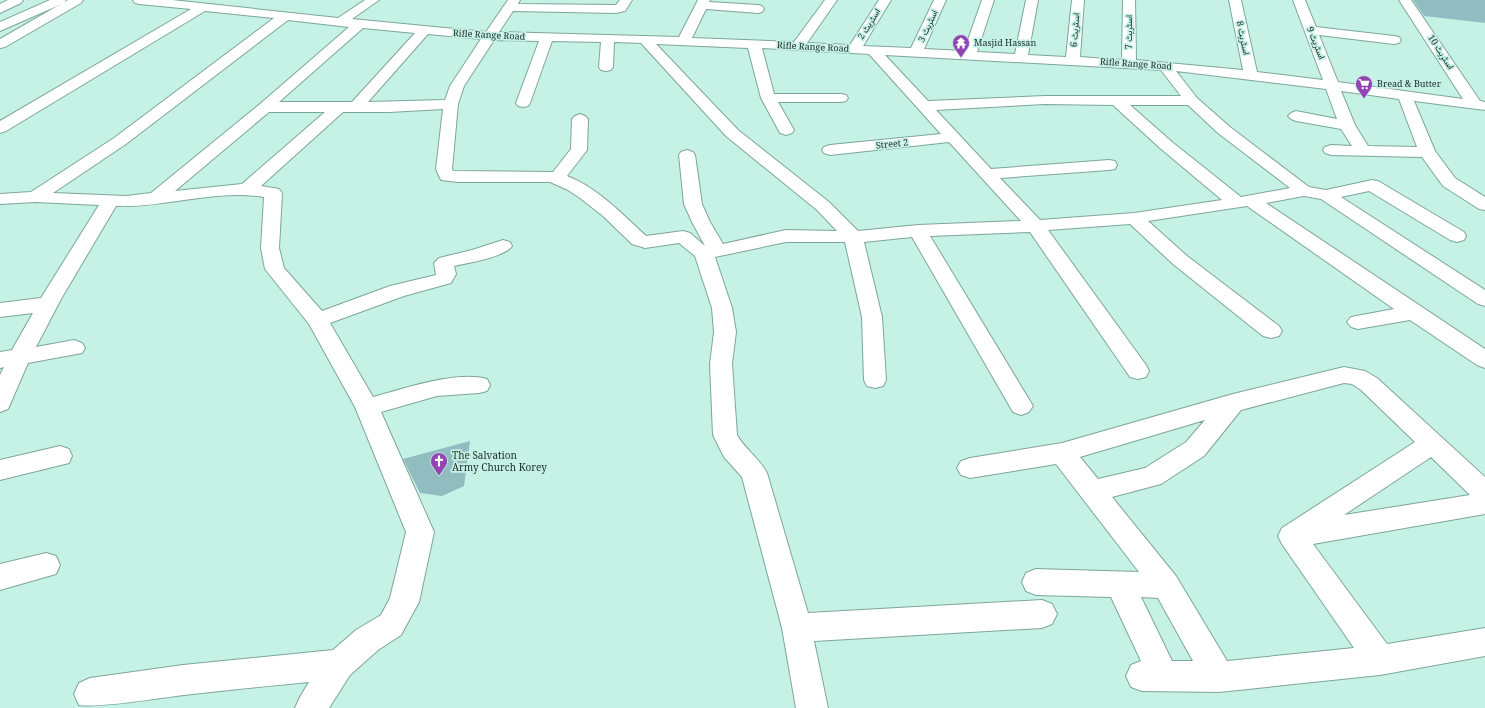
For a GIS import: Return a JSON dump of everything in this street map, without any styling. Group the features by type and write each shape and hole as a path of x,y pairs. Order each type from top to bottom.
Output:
{"street":[{"path":"0,5 8,0"},
{"path":"0,9 17,0"},
{"path":"0,27 48,0"},
{"path":"0,27 60,0"},
{"path":"0,44 77,0"},
{"name":"Rifle Range Road","path":"139,0 340,22 489,36 684,41 1129,63 1333,86 1480,106"},
{"path":"340,22 373,0"},
{"path":"626,0 621,8 616,9 512,3 457,86 451,104 444,169 447,176 458,178 557,178 607,209 639,240 645,242 683,237 711,253 786,236 852,237 1035,226 1134,218 1244,202 1304,191 1326,195 1372,185 1457,236"},
{"path":"798,46 831,0"},
{"name":"اسٹریٹ 2","path":"854,49 885,0"},
{"name":"اسٹریٹ 3","path":"916,52 940,0"},
{"path":"970,54 988,0"},
{"path":"1022,57 1032,0"},
{"name":"اسٹریٹ 6","path":"1073,60 1078,0"},
{"name":"اسٹریٹ 7","path":"1129,0 1129,63"},
{"name":"اسٹریٹ 8","path":"1235,0 1251,76"},
{"name":"اسٹریٹ 9","path":"1299,0 1347,125 1363,151"},
{"name":"اسٹریٹ 10","path":"1405,0 1480,106"},
{"path":"684,41 703,2 758,9"},
{"path":"0,128 203,7"},
{"path":"35,197 120,141 285,16"},
{"path":"154,199 265,107 360,24"},
{"path":"356,107 425,30"},
{"path":"1310,30 1394,40"},
{"path":"523,104 547,37"},
{"path":"606,67 608,38"},
{"path":"645,40 732,133 823,206 852,237 872,316 875,380"},
{"path":"754,44 768,98 786,130"},
{"path":"873,50 1035,226 1138,371"},
{"path":"1165,66 1192,101 1224,130 1304,191"},
{"path":"1405,96 1427,152 1449,182 1485,205"},
{"path":"768,98 841,98"},
{"path":"924,106 1045,100 1192,101"},
{"path":"1116,100 1166,145 1244,202 1485,360"},
{"path":"265,107 356,107 451,104"},
{"path":"247,189 339,107"},
{"path":"1296,116 1347,125"},
{"path":"557,178 579,150 580,119"},
{"name":"Street 2","path":"830,150 954,137"},
{"path":"1331,150 1427,152"},
{"path":"687,155 693,204 701,222 711,253 722,308 725,332 721,364 725,435 733,450 754,473 797,628 812,708"},
{"path":"988,174 1109,165"},
{"path":"0,199 35,197 110,200 154,199 247,189 273,193 270,248 275,270 318,320 367,407 420,532 404,602 391,625 367,640 339,664 311,708"},
{"path":"1326,195 1485,299"},
{"path":"0,403 11,375 10,358 48,304 110,200"},
{"path":"1134,218 1180,260 1272,331"},
{"path":"918,232 1021,406"},
{"path":"318,320 397,291 444,279 446,274 444,263 503,246"},
{"path":"0,310 48,304"},
{"path":"1358,322 1414,313"},
{"path":"10,358 74,348"},
{"path":"970,468 1062,453 1233,404 1344,375 1357,377 1369,384 1431,444 1485,493"},
{"path":"367,407 437,388 479,385"},
{"path":"1093,491 1152,477 1195,449 1233,404"},
{"path":"1292,536 1431,444"},
{"path":"1062,453 1166,585 1219,677"},
{"path":"0,470 60,456"},
{"path":"1292,536 1485,503"},
{"path":"1292,536 1380,660"},
{"path":"0,577 46,565"},
{"path":"1036,582 1166,585"},
{"path":"1120,584 1152,676 1219,677 1380,660 1485,642"},
{"path":"797,628 1042,614"},
{"path":"90,694 183,680 339,664"}],"building":[{"path":"1413,0 1485,0 1485,23 1424,16"},
{"name":"The Salvation Army Church Korey","path":"470,441 464,486 442,496 420,493 403,459"}],"place":[{"name":"Masjid Hassan","path":"961,58"},
{"name":"Bread & Butter","path":"1364,99"},
{"name":"The Salvation Army Church Korey","path":"439,476"}]}
